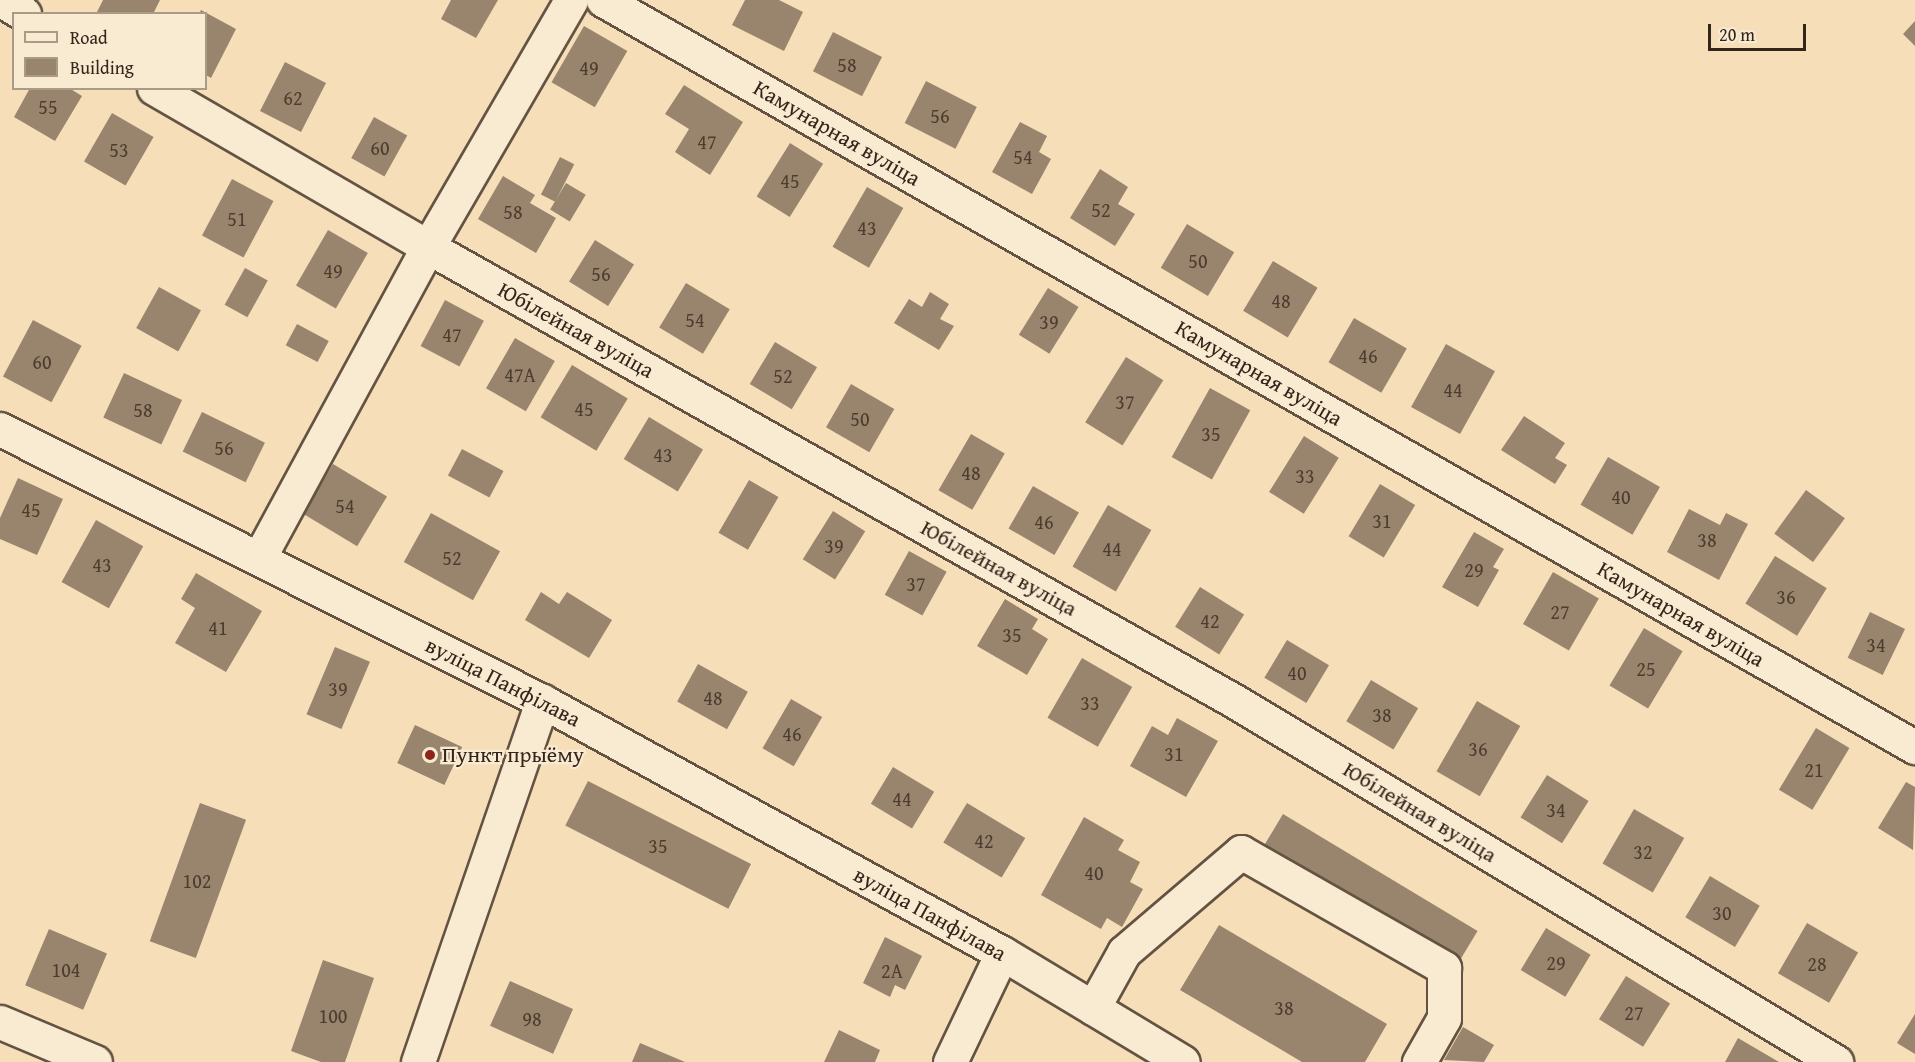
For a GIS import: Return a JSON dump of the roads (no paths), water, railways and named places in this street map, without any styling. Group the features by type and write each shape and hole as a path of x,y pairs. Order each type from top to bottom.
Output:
{"street":[{"path":"1,0 21,12"},
{"path":"259,558 428,247 572,0"},
{"name":"Камунарная вуліца","path":"603,0 1915,747"},
{"name":"Юбілейная вуліца","path":"157,90 428,247 1236,702 1836,1062"},
{"name":"вуліца Панфілава","path":"0,429 542,701 1002,953 1183,1062"},
{"path":"418,1062 542,701"},
{"path":"1092,1008 1124,952 1241,852 1444,968 1444,1018 1419,1062"},
{"path":"950,1062 1002,953"},
{"path":"0,1022 95,1062"}],"place":[{"name":"Пункт прыёму","path":"430,755"}]}
